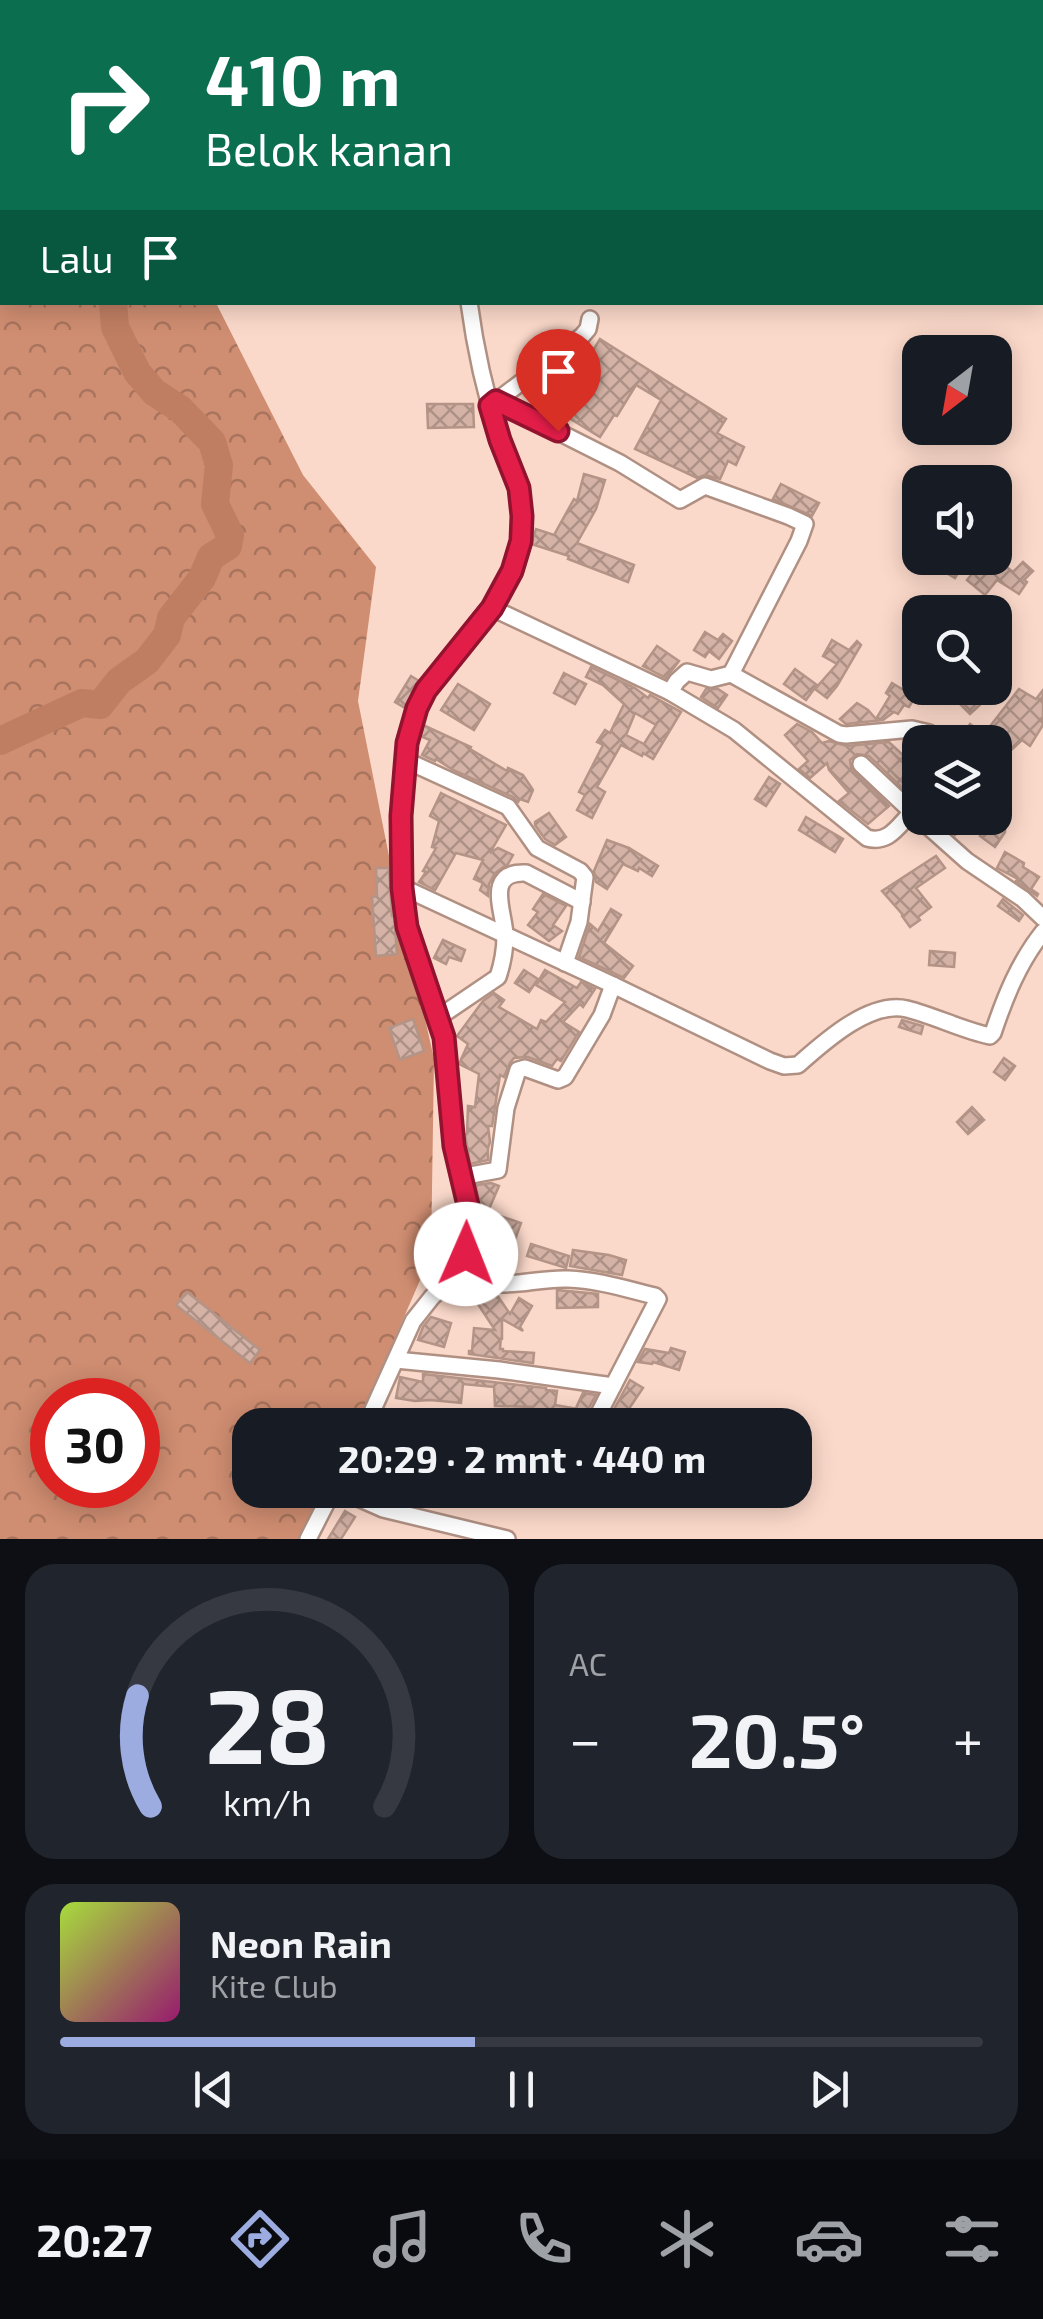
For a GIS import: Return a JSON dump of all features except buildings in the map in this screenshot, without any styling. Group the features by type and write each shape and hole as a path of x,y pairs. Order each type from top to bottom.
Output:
{"street":[{"path":"374,1408 414,1321 461,1269 471,1218 454,1146 444,1037 407,927 401,816 411,723 426,690 492,608 512,571 521,541 519,488 500,440 470,305"},
{"path":"493,404 582,336 590,319"},
{"path":"493,404 620,463 680,500 704,486 805,524 731,674"},
{"path":"492,608 670,692 734,730 867,838 884,839 902,822"},
{"path":"670,692 687,672 711,678 731,674 839,734 902,730"},
{"path":"405,760 508,807 537,848 580,870 584,876 579,922 565,963"},
{"path":"861,764 902,803"},
{"path":"944,835 967,861 1043,918"},
{"path":"438,1016 498,976 505,934 499,889 504,880 526,873 582,902"},
{"path":"402,888 784,1066 798,1065 864,1016 882,1009 904,1008 990,1036 1022,964 1043,932"},
{"path":"460,1177 498,1170 506,1108 518,1070 525,1068 558,1080 565,1077 602,1015 613,986"},
{"path":"461,1269 484,1284 570,1279 655,1296 656,1306 602,1408"},
{"path":"396,1360 613,1386"},
{"path":"308,1539 326,1508"},
{"path":"381,1508 506,1539"}],"green space":[{"path":"0,305 217,305 303,475 376,567 358,701 434,1059 431,1255 364,1408 232,1408 232,1508 320,1508 307,1539 0,1539"}],"waterway":[{"path":"0,741 82,703 100,705 119,681 147,661 167,635 171,618 202,578 211,557 228,546 230,535 215,504 219,465 212,442 180,409 154,392 137,372 115,327 113,305"}],"route":[{"path":"466,1254 471,1218 454,1146 444,1037 407,927 402,888 401,816 407,743 426,690 492,608 512,571 521,541 519,488 490,406 496,401 558,431"}]}
